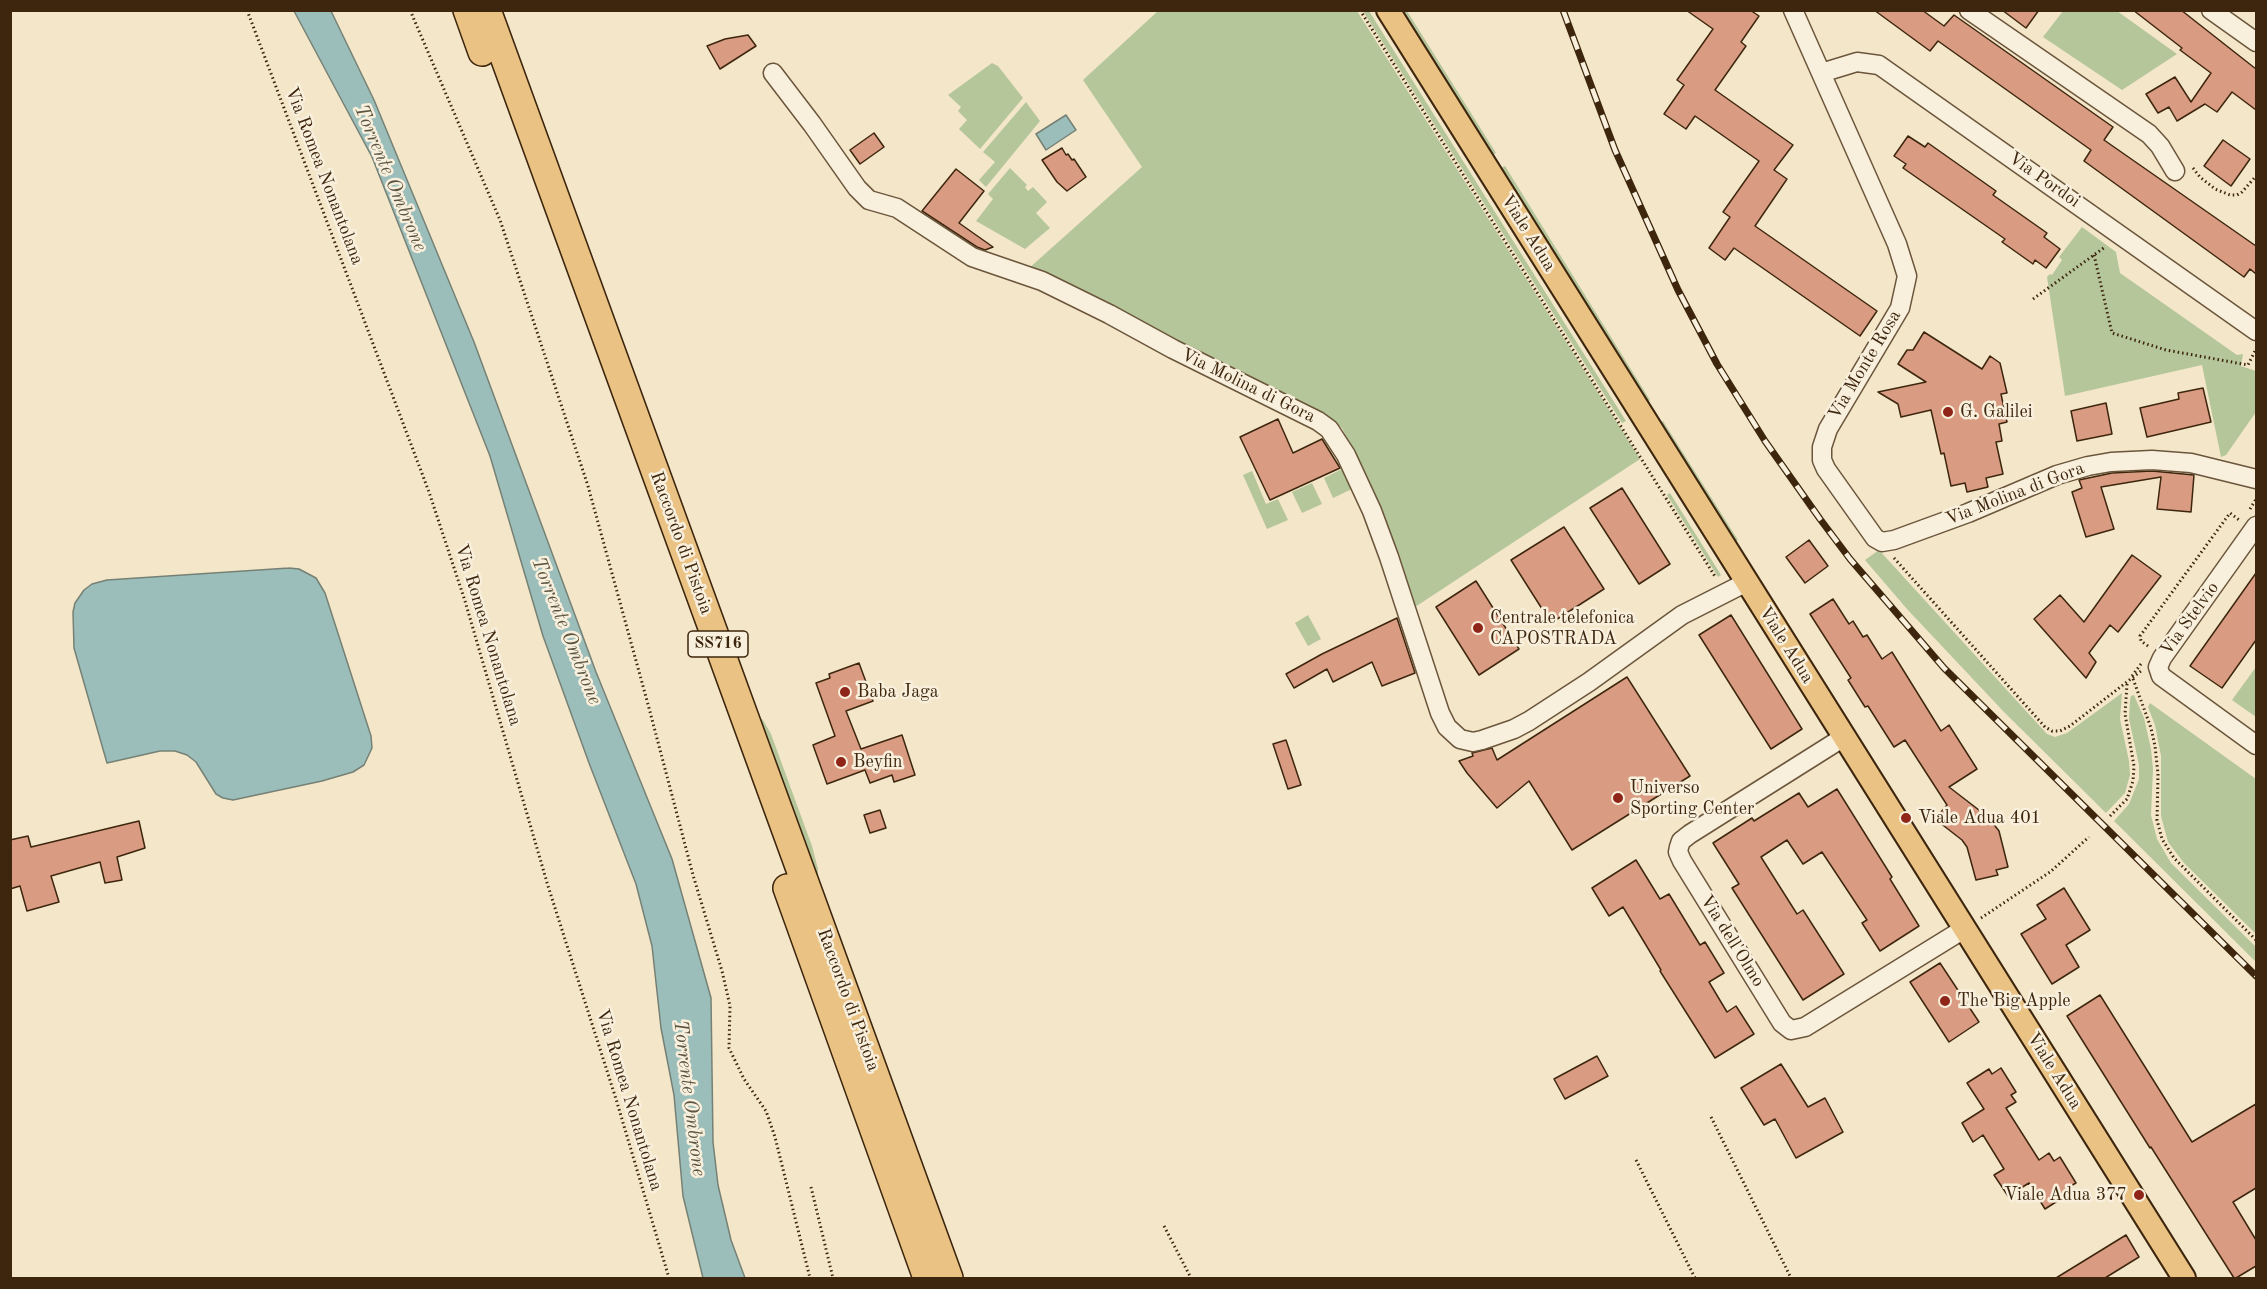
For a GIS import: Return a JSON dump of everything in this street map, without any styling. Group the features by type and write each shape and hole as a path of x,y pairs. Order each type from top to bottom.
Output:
{"highway":[{"name":"Raccordo di Pistoia","path":"467,10 706,663 927,1278"},
{"name":"Raccordo di Pistoia","path":"487,10 949,1278"}],"main road":[{"name":"Viale Adua","path":"1388,10 2184,1278"}],"street":[{"name":"Via Monte Rosa","path":"1793,10 1897,244 1907,276 1900,308 1828,429 1822,447 1822,460 1826,469 1872,536 1882,542"},
{"path":"1969,10 2149,134 2183,168"},
{"path":"2211,10 2256,42"},
{"name":"Via Pordoi","path":"1821,73 1857,62 1880,65 2256,331"},
{"name":"Via Molina di Gora","path":"773,73 856,188 869,200 897,208 972,257 1042,281 1173,349 1318,420 1329,429 1346,455 1372,511 1440,713 1447,727 1460,739 1473,742 1482,740 1528,722 1589,682 1682,615 1747,582"},
{"name":"Via Molina di Gora","path":"1882,542 1894,540 1947,520 2057,475 2088,466 2131,460 2171,461 2211,466 2256,479"},
{"name":"Via Stelvio","path":"2254,536 2158,664 2161,676 2256,745"},
{"name":"Via dell'Olmo","path":"1844,737 1690,834 1681,841 1679,847 1678,852 1682,861 1782,1023 1791,1030 1805,1028 1964,929"}],"path":[{"name":"Via Romea Nonantolana","path":"247,10 420,470 458,579 548,886 616,1099 669,1278"},
{"path":"410,10 500,220 588,486 693,875 722,971 730,1006 729,1048 744,1079 766,1111 775,1137 810,1278"},
{"path":"1360,10 1727,593"},
{"path":"2183,168 2200,177 2215,189 2230,195 2242,192 2256,176"},
{"path":"2033,299 2107,245 2116,231"},
{"path":"2094,255 2112,333 2166,350 2248,365 2256,348"},
{"path":"1882,542 1934,603 2052,731 2065,730 2143,670 2158,664"},
{"path":"2110,816 2127,798 2133,781 2134,766 2124,714 2127,682"},
{"path":"1964,929 2050,872 2089,837"},
{"path":"1711,1117 1791,1278"},
{"path":"1636,1160 1695,1278"},
{"path":"811,1187 833,1278"},
{"path":"1164,1226 1191,1278"}],"green space":[{"path":"1158,11 1357,11 1640,459 1412,609 1378,507 1342,428 1271,387 1027,270 1142,167 1083,80"},
{"path":"1363,11 1369,11 1626,421 1622,423"},
{"path":"1400,11 1407,11 1496,153 1491,156"},
{"path":"2063,11 2117,11 2177,54 2122,90 2043,37"},
{"path":"992,63 998,66 1023,98 980,149 959,129 967,120 958,111 961,107 948,95"},
{"path":"1026,102 1040,121 986,187 979,180 995,162 983,152"},
{"path":"1505,166 1650,400 1646,403 1500,168"},
{"path":"1010,168 1027,185 1025,187 1028,191 1033,187 1047,202 1036,213 1050,228 1025,249 976,221 993,199 988,194"},
{"path":"2082,227 2116,252 2120,273 2237,355 2243,354 2241,366 2256,371 2256,412 2226,455 2221,457 2202,365 2065,396 2047,277 2052,275 2062,260 2059,257"},
{"path":"1663,421 1738,540 1733,543 1658,424"},
{"path":"1344,468 1354,488 1333,498 1324,478"},
{"path":"1252,471 1266,504 1278,499 1288,520 1267,529 1243,475"},
{"path":"1312,483 1322,504 1302,513 1292,492"},
{"path":"1670,493 1721,575 1718,577 1667,495"},
{"path":"1879,550 2047,734 2055,737 2067,733 2122,693 2120,719 2130,775 2125,793 2106,813 2004,712 1907,609 1865,560"},
{"path":"1308,615 1321,639 1308,646 1295,623"},
{"path":"2256,667 2256,717 2232,700"},
{"path":"2134,695 2144,718 2151,749 2153,769 2151,815 2157,839 2171,863 2256,947 2256,962 2114,821 2129,804 2139,779 2139,765 2129,719 2130,700"},
{"path":"2150,703 2256,779 2256,934 2184,863 2168,842 2161,816 2161,756 2155,725 2148,707"},
{"path":"756,714 763,720 771,734 812,846 818,869 818,886"}],"water":[{"name":"Torrente Ombrone","path":"294,11 331,11 374,100 474,342 596,672 672,859 711,998 713,1142 718,1185 731,1240 745,1278 703,1278 683,1196 674,1095 661,1028 652,946 636,884 543,636 490,456 372,157"},
{"path":"1066,115 1076,130 1046,150 1036,134"},
{"path":"299,569 316,578 325,593 371,736 372,748 364,765 353,772 322,781 233,800 216,794 196,762 187,755 175,751 160,751 107,763 74,648 73,612 75,603 84,590 92,584 107,580"}],"building":[{"path":"1686,10 1750,10 1759,16 1741,42 1746,46 1715,90 1793,145 1774,170 1787,179 1755,226 1877,311 1860,336 1734,248 1725,260 1709,248 1730,217 1723,212 1759,161 1695,116 1686,129 1664,114 1684,85 1677,80 1713,29"},
{"path":"1874,10 1922,10 1944,26 1954,15 2113,127 2104,140 2256,246 2256,274 2250,269 2244,277 2084,161 2091,150 1938,41 1930,51"},
{"path":"2002,10 2039,10 2026,28"},
{"path":"2133,10 2181,10 2256,69 2256,110 2232,92 2217,112 2205,104 2177,121 2169,107 2158,113 2146,94 2175,77 2191,102 2211,73"},
{"path":"748,35 756,46 720,69 707,46 725,39"},
{"path":"874,133 884,147 860,164 850,150"},
{"path":"1908,136 1925,147 1928,143 1996,191 1993,195 2047,233 2044,237 2060,249 2046,268 2035,260 2033,264 2002,242 2005,239 1903,168 1906,164 1894,156"},
{"path":"2223,140 2250,159 2231,186 2204,166"},
{"path":"1062,148 1066,155 1074,159 1086,177 1067,191 1057,182 1042,160"},
{"path":"956,169 984,191 959,223 993,247 985,250 977,247 922,211"},
{"path":"1924,332 1982,369 1990,356 2000,363 2007,393 2001,394 2007,422 1999,424 2002,441 1996,442 2003,474 1986,478 1988,487 1967,492 1965,483 1951,486 1931,410 1901,417 1898,404 1878,392 1926,382 1898,364 1907,350 1913,350"},
{"path":"2203,388 2211,422 2147,437 2140,408 2179,399 2178,393"},
{"path":"2106,403 2112,434 2077,441 2071,411"},
{"path":"1278,419 1293,453 1322,439 1340,468 1270,500 1240,437"},
{"path":"2152,471 2194,475 2191,512 2157,509 2161,477 2101,487 2114,529 2086,537 2072,492 2082,488 2079,480 2112,473"},
{"name":"Centrale telefonica CAPOSTRADA","path":"1622,488 1670,564 1639,584 1590,508"},
{"path":"1564,527 1604,589 1551,623 1511,560"},
{"path":"1809,540 1828,566 1805,583 1786,557"},
{"path":"2132,555 2161,576 2118,632 2110,625 2089,653 2096,662 2086,678 2034,619 2060,595 2084,622"},
{"path":"2256,573 2256,640 2222,688 2190,666"},
{"name":"Centrale telefonica CAPOSTRADA","path":"1476,581 1519,649 1479,675 1436,607"},
{"path":"1833,599 1849,624 1853,621 1863,637 1867,635 1882,659 1892,652 1941,731 1949,725 1977,769 1949,787 1988,817 1999,831 2008,867 1996,870 1998,875 1976,880 1967,847 1962,840 1935,819 1947,805 1905,740 1894,747 1848,680 1851,678 1810,614"},
{"path":"1731,615 1802,729 1771,749 1699,635"},
{"path":"1397,618 1415,673 1382,686 1372,662 1333,682 1327,669 1294,688 1286,674"},
{"path":"859,663 873,701 846,711 861,749 902,735 915,775 894,782 892,775 870,783 865,770 827,784 813,745 835,736 816,683 830,678 829,674"},
{"path":"1627,677 1690,776 1572,850 1529,781 1497,808 1459,761 1473,756 1472,753 1492,748 1497,760"},
{"path":"1286,740 1301,785 1288,789 1273,744"},
{"path":"1837,789 1892,877 1890,879 1919,926 1880,951 1862,923 1867,920 1822,852 1803,864 1787,840 1761,857 1797,914 1803,910 1844,974 1803,1000 1732,888 1739,884 1713,843 1752,818 1754,821 1799,793 1808,807"},
{"path":"880,810 886,828 870,833 864,815"},
{"path":"139,821 145,848 117,857 122,880 105,883 100,862 51,876 59,902 27,911 20,886 10,889 10,840 28,836 31,847"},
{"path":"1636,860 1660,899 1669,894 1700,945 1705,942 1724,973 1709,982 1727,1012 1736,1006 1754,1034 1715,1058 1623,907 1609,916 1592,888"},
{"path":"2064,888 2090,930 2066,945 2079,967 2052,984 2021,934 2046,919 2037,905"},
{"path":"1940,963 1979,1022 1949,1042 1910,982"},
{"path":"2100,995 2192,1142 2256,1104 2256,1188 2233,1202 2256,1240 2256,1266 2236,1278 2150,1148 2067,1016"},
{"path":"1597,1056 1608,1076 1565,1099 1554,1079"},
{"path":"1781,1064 1808,1107 1825,1098 1843,1132 1796,1158 1775,1119 1764,1125 1741,1088"},
{"path":"2001,1068 2016,1092 2011,1095 2016,1102 2006,1108 2039,1160 2049,1153 2054,1161 2060,1157 2076,1183 2067,1188 2070,1193 2045,1209 2029,1183 2008,1196 1994,1175 2004,1169 1983,1135 1973,1142 1962,1123 1984,1109 1967,1083 1989,1069 1992,1074"},
{"path":"2126,1235 2139,1257 2105,1278 2056,1278"}],"railway":[{"path":"1563,10 1615,150 1678,290 1717,364 1765,441 1820,519 1850,559 1944,668 2256,976"}],"place":[{"name":"G. Galilei","path":"1948,412"},
{"name":"Centrale telefonica CAPOSTRADA","path":"1478,628"},
{"name":"Baba Jaga","path":"845,692"},
{"name":"Beyfin","path":"841,762"},
{"name":"Universo Sporting Center","path":"1618,798"},
{"name":"Viale Adua 401","path":"1906,818"},
{"name":"The Big Apple","path":"1945,1001"},
{"name":"Viale Adua 377","path":"2139,1195"}]}
